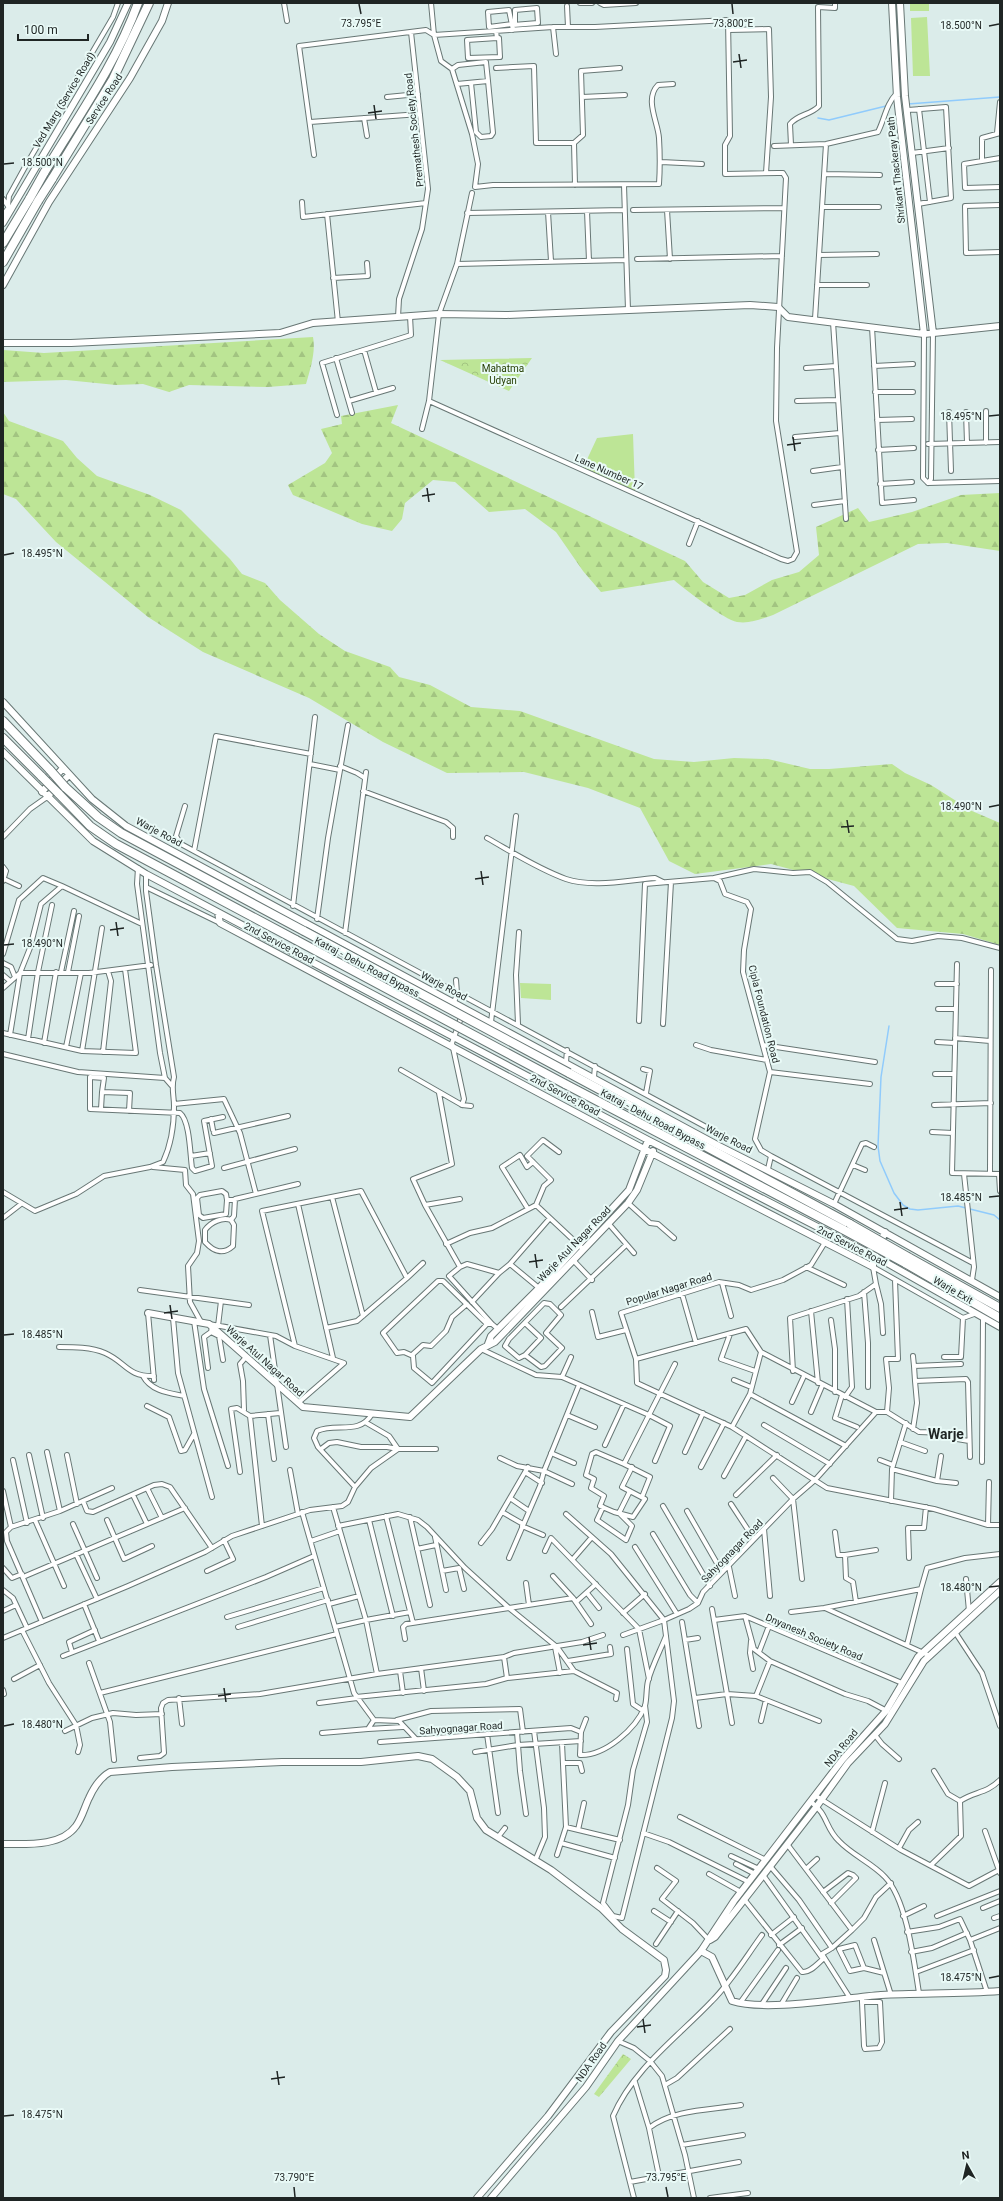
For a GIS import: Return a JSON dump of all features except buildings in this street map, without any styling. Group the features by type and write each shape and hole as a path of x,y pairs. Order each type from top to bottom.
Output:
{"highway":[{"path":"3,243 107,69 124,37 138,3"},
{"path":"3,262 38,201 113,79 149,3"},
{"name":"Katraj - Dehu Road Bypass","path":"3,721 65,787 98,818 121,832 850,1224 1000,1318"},
{"name":"Katraj - Dehu Road Bypass","path":"3,738 90,826 116,844 565,1084 844,1230 1000,1308"}],"street":[{"path":"3,223 9,208 10,196 25,167 113,17 118,3"},
{"name":"Ved Marg (Service Road)","path":"25,185 110,42 128,3"},
{"name":"Service Road","path":"50,202 130,78 162,21 168,3"},
{"path":"284,3 287,20"},
{"path":"431,3 434,35 441,61 452,69 472,134 478,164 476,187 493,185 659,184 661,162 652,93 658,85 673,84"},
{"path":"580,3 592,3"},
{"path":"600,3 604,5 636,3"},
{"path":"791,145 790,124 794,119 814,111 819,106 818,7 835,8 835,3"},
{"name":"Shrikant Thackeray Path","path":"892,3 897,95 924,334"},
{"name":"Shrikant Thackeray Path","path":"900,3 905,96 933,333"},
{"path":"567,6 568,26"},
{"path":"314,155 299,46 426,30 434,35 496,31 513,26 538,23 537,8 515,10 513,26"},
{"path":"513,26 509,10 488,12 489,27 595,27 728,20 730,136 725,145 725,174 783,173 785,175 782,256 778,307"},
{"path":"553,27 556,54"},
{"path":"729,30 769,28 771,97 766,173"},
{"path":"496,31 496,38 499,38 500,57 468,58 467,40 496,38"},
{"name":"Premathesh Society Road","path":"398,317 399,299 418,243 428,189 411,32"},
{"path":"452,69 458,65 486,62 493,133 491,136 480,137 476,132 472,83"},
{"path":"496,68 534,66 536,143 574,143 583,135 581,71 620,68"},
{"path":"457,84 488,81"},
{"path":"387,97 418,94"},
{"path":"582,97 625,95"},
{"path":"774,146 826,144 878,132 886,117 889,100 897,95"},
{"path":"982,161 982,138 999,133 1000,102"},
{"path":"907,109 946,107 951,198 918,204"},
{"path":"919,109 930,202"},
{"path":"310,122 420,114"},
{"path":"364,118 367,136"},
{"path":"574,143 575,185"},
{"path":"815,319 826,144"},
{"path":"912,153 949,148"},
{"path":"1000,158 964,164 966,188 1000,187"},
{"path":"661,162 702,164"},
{"path":"825,174 880,174"},
{"path":"31,175 57,191"},
{"path":"3,215 25,185 50,202 3,285"},
{"path":"624,185 628,310"},
{"path":"422,429 429,401 439,314 457,264 472,193"},
{"path":"3,199 9,208"},
{"path":"302,202 303,217 426,203"},
{"path":"1000,205 965,206 966,253 1000,252"},
{"path":"822,207 879,207"},
{"path":"633,210 784,208"},
{"path":"467,213 624,210"},
{"path":"666,210 670,258"},
{"path":"587,211 589,260"},
{"path":"548,212 551,261"},
{"path":"327,214 338,322"},
{"path":"819,254 877,254"},
{"path":"637,259 782,256"},
{"path":"457,264 626,260"},
{"path":"334,278 368,276 367,263"},
{"path":"817,286 867,285"},
{"path":"3,343 71,343 280,333 313,323 439,314 506,315 750,305 778,307 788,317 815,319 924,334 1000,326"},
{"name":"Lane Number 17","path":"429,401 788,561 794,559 797,552 777,437 778,307"},
{"path":"337,414 322,362 411,335 410,316"},
{"path":"833,322 846,519"},
{"path":"872,327 882,503 914,500"},
{"path":"928,483 931,479 933,333"},
{"path":"924,334 923,478 928,483 1000,481"},
{"path":"364,350 376,392"},
{"path":"336,358 352,413"},
{"path":"874,366 913,364"},
{"path":"806,368 836,366"},
{"path":"924,373 932,373"},
{"path":"349,401 375,395 376,392 393,388"},
{"path":"875,392 913,392"},
{"path":"797,401 838,400"},
{"path":"986,411 986,442"},
{"path":"949,412 951,471"},
{"path":"966,412 967,443"},
{"path":"877,420 912,419"},
{"path":"795,437 840,433"},
{"path":"923,444 1000,442"},
{"path":"878,450 914,448"},
{"path":"813,471 842,467"},
{"path":"880,484 912,482"},
{"path":"814,504 845,501"},
{"path":"689,544 698,521"},
{"name":"Warje Road","path":"3,702 92,799 126,826 594,1077 718,1146 768,1169 908,1244"},
{"path":"293,906 315,717"},
{"path":"317,919 328,838 348,725"},
{"path":"194,851 216,736 311,754"},
{"path":"3,752 44,795 93,841 146,874 648,1140 852,1245 875,1262 896,1269 908,1244"},
{"path":"310,764 357,772 365,778"},
{"path":"44,795 63,768"},
{"path":"345,933 362,791 366,772"},
{"path":"3,837 44,795 69,775"},
{"path":"362,791 450,825 452,837"},
{"path":"185,806 176,836 181,844 317,919 567,1050 721,1135"},
{"path":"491,1022 516,816"},
{"path":"487,838 511,852 567,879 595,882 655,878 664,882"},
{"path":"3,866 6,871 3,880 19,886"},
{"path":"138,868 137,884 140,923 148,965 165,1078 172,1086"},
{"path":"639,1021 645,884 714,878 754,869 793,873 810,872 827,882 897,939 912,941 938,936 962,938 1000,948"},
{"path":"3,1192 34,1211 76,1194 104,1176 150,1167 163,1162 168,1151 174,1113 172,1086 174,1077 156,965 146,887 146,874"},
{"path":"3,954 19,900 44,878 140,923"},
{"name":"Cipla Foundation Road","path":"714,878 720,881 725,894 747,902 750,906 744,950 743,972 770,1072 755,1139 761,1150 973,1263"},
{"path":"663,1024 671,882"},
{"path":"10,1035 20,973 30,948 41,904 62,886"},
{"name":"2nd Service Road","path":"146,887 220,923 824,1244 875,1262 895,1280 963,1318"},
{"path":"28,1039 38,972 52,905"},
{"path":"44,1043 58,972 74,911"},
{"path":"218,913 220,923"},
{"path":"68,972 79,916"},
{"path":"82,1051 93,972 102,928"},
{"path":"518,1024 516,975 519,932"},
{"path":"368,956 371,946"},
{"path":"3,963 11,966 15,977"},
{"path":"957,964 952,1173 1000,1174 1000,1191"},
{"path":"3,988 20,973 82,973 156,965"},
{"path":"3,1033 82,1051 136,1053 125,969"},
{"path":"990,1173 991,970"},
{"path":"102,1052 111,981 108,971"},
{"path":"66,1047 82,973"},
{"path":"3,975 10,982"},
{"path":"454,1003 457,993 456,980"},
{"path":"938,984 957,984"},
{"path":"462,1105 464,1099 452,1047 454,1036 465,1008"},
{"path":"938,1009 956,1009"},
{"path":"937,1042 955,1040 990,1042"},
{"path":"696,1045 711,1050 767,1060"},
{"path":"763,1045 875,1062"},
{"path":"566,1062 567,1050"},
{"path":"3,1054 78,1072 165,1078"},
{"path":"594,1066 594,1077"},
{"path":"643,1069 650,1071 646,1093"},
{"path":"402,1070 439,1093 462,1105 471,1106"},
{"path":"770,1072 870,1084"},
{"path":"935,1074 954,1074"},
{"path":"101,1109 104,1078 90,1077 90,1108 101,1109 130,1111 180,1113 185,1118 192,1168 195,1171 212,1167 204,1121 223,1117"},
{"path":"102,1092 130,1093 130,1111"},
{"path":"439,1093 452,1164 445,1168 414,1177 413,1179 425,1205 460,1267"},
{"path":"174,1104 224,1099 238,1127 256,1194"},
{"path":"934,1105 954,1103 991,1103"},
{"path":"211,1119 214,1131 288,1116"},
{"path":"932,1132 953,1133"},
{"path":"446,1244 470,1233 492,1228 536,1205 544,1186 551,1180 527,1156 543,1140 559,1152"},
{"name":"Warje Atul Nagar Road","path":"213,1327 302,1407 410,1417 481,1349 488,1344 495,1342 573,1260 581,1247 629,1190 648,1140"},
{"path":"834,1204 862,1144 866,1143 874,1147"},
{"name":"Warje Atul Nagar Road","path":"488,1344 491,1336 628,1203 634,1194 656,1144"},
{"path":"224,1168 294,1149"},
{"path":"190,1156 210,1153"},
{"path":"528,1209 502,1167 520,1155 527,1167 533,1162"},
{"path":"768,1169 771,1156"},
{"path":"852,1165 865,1170"},
{"path":"150,1167 185,1170 186,1185 193,1192 199,1242 197,1253 188,1266 191,1307 201,1323"},
{"path":"964,1174 973,1263 972,1280"},
{"path":"227,1200 234,1200 298,1184"},
{"path":"629,1190 634,1194"},
{"path":"222,1191 227,1200 226,1214 201,1217 197,1198 200,1195 222,1191"},
{"path":"295,1346 262,1211 361,1191 407,1278"},
{"path":"332,1197 363,1316"},
{"path":"425,1205 460,1199"},
{"path":"231,1220 234,1216 234,1200"},
{"path":"628,1203 650,1223 658,1224 674,1238"},
{"path":"3,1218 21,1204"},
{"path":"298,1204 333,1358"},
{"path":"536,1205 581,1247"},
{"path":"472,1302 499,1273 510,1264 550,1218"},
{"path":"224,1219 231,1220 234,1225 233,1246 228,1251 218,1252 209,1247 205,1242 205,1230 212,1223 224,1219"},
{"path":"852,1245 866,1222"},
{"path":"608,1223 634,1253"},
{"path":"883,1333 881,1304 876,1284 875,1262 888,1234"},
{"name":"Popular Nagar Road","path":"660,1394 637,1383 636,1359 621,1313 722,1283 739,1285 751,1290 783,1280 811,1265 824,1244"},
{"name":"Warje Exit","path":"908,1244 1000,1297"},
{"path":"561,1307 592,1280 626,1245"},
{"path":"573,1260 592,1280"},
{"path":"326,1328 357,1321 423,1263"},
{"path":"489,1324 450,1276 460,1267 467,1264 499,1273"},
{"path":"510,1264 539,1288"},
{"path":"806,1268 844,1285"},
{"name":"Warje Exit","path":"896,1269 974,1314 1000,1327"},
{"path":"412,1355 404,1352 397,1353 383,1333 438,1280 443,1281 489,1324 498,1329"},
{"path":"887,1412 889,1388 886,1359 898,1358 895,1280"},
{"path":"722,1283 731,1316"},
{"path":"793,1371 790,1318 847,1299 864,1292 876,1284"},
{"path":"140,1290 250,1305"},
{"path":"864,1292 868,1343 868,1387"},
{"path":"682,1294 696,1343"},
{"path":"847,1299 852,1387 843,1396 835,1418 857,1427"},
{"path":"208,1368 204,1337 213,1327 221,1301"},
{"path":"525,1323 541,1338 525,1355 516,1357 505,1344 525,1323 547,1302 561,1315 546,1333 562,1348 545,1366 541,1366 525,1355"},
{"path":"412,1355 423,1345 431,1346 446,1331 452,1317 467,1304"},
{"path":"811,1311 820,1384 811,1412"},
{"path":"592,1312 598,1337 626,1330"},
{"path":"59,1347 80,1348 105,1353 119,1361 130,1372 154,1378 148,1313 194,1321 213,1327 270,1334 295,1346 344,1363 298,1404"},
{"path":"944,1357 961,1357 963,1318 974,1314"},
{"path":"173,1318 178,1373 212,1497"},
{"path":"982,1462 983,1318"},
{"path":"831,1320 835,1349 835,1392"},
{"path":"194,1321 204,1389 228,1466"},
{"path":"412,1355 414,1368 432,1383 489,1324"},
{"path":"213,1327 219,1336 223,1360"},
{"path":"636,1359 746,1329 761,1352 793,1371 876,1412 887,1412 918,1432 945,1433"},
{"path":"270,1334 280,1413 286,1446"},
{"path":"730,1334 721,1360 754,1371"},
{"path":"491,1336 495,1342"},
{"path":"481,1349 536,1375 562,1377 649,1415 670,1426 655,1461"},
{"path":"732,1427 750,1394 754,1371 761,1352"},
{"path":"913,1356 917,1403 913,1429"},
{"path":"244,1410 243,1381 240,1364 246,1357"},
{"path":"562,1377 571,1357"},
{"path":"624,1464 675,1364"},
{"path":"914,1366 961,1364"},
{"path":"143,1376 145,1381 158,1389 184,1396"},
{"path":"792,1402 804,1376"},
{"path":"734,1380 751,1387"},
{"path":"915,1382 967,1380 970,1457"},
{"path":"509,1558 542,1483 544,1471 579,1385"},
{"path":"660,1394 724,1422 827,1488 926,1507 988,1525 1000,1525"},
{"path":"750,1394 846,1446"},
{"path":"605,1445 624,1404"},
{"path":"147,1406 169,1417 181,1451 185,1450 194,1434"},
{"path":"240,1472 231,1410 237,1408 244,1410 250,1416 262,1526"},
{"name":"Sahyognagar Road","path":"623,1635 664,1620 698,1603 703,1592 793,1499 815,1480 876,1412"},
{"path":"250,1416 280,1413"},
{"path":"685,1452 703,1413"},
{"path":"268,1414 274,1459"},
{"path":"355,1487 321,1449 314,1438 317,1431 329,1428 354,1427 365,1422 372,1414"},
{"path":"566,1415 595,1427"},
{"path":"365,1422 389,1436 398,1449"},
{"path":"701,1467 724,1422"},
{"path":"891,1500 892,1467 906,1423"},
{"path":"764,1425 830,1464"},
{"path":"724,1476 746,1436"},
{"path":"951,1438 969,1441"},
{"path":"321,1449 328,1443 337,1442 361,1447 436,1449"},
{"path":"900,1442 925,1451"},
{"path":"3,1638 97,1599 212,1548 224,1540 302,1512 342,1506 348,1502 355,1487 371,1468 398,1449"},
{"path":"47,1452 60,1511"},
{"path":"596,1452 624,1464 650,1477 642,1497 644,1501 634,1517 619,1513 600,1505 604,1496 591,1488 594,1479 586,1475 592,1454 596,1452"},
{"path":"551,1453 574,1463"},
{"path":"30,1455 43,1518"},
{"path":"736,1495 777,1455"},
{"path":"67,1456 76,1504"},
{"path":"937,1481 941,1456"},
{"path":"500,1458 518,1466 544,1471 572,1484"},
{"path":"13,1460 26,1523"},
{"path":"880,1460 892,1467 925,1476 937,1481 956,1483"},
{"path":"481,1543 502,1512 528,1467"},
{"path":"632,1467 622,1487 642,1497"},
{"path":"290,1470 298,1514"},
{"path":"525,1472 542,1483"},
{"path":"773,1478 793,1499 802,1579"},
{"path":"988,1525 989,1482"},
{"path":"83,1501 87,1511 93,1512 158,1484 168,1485 212,1548"},
{"path":"42,1622 4,1534 12,1527 43,1518 112,1488"},
{"path":"147,1488 162,1518"},
{"path":"3,1491 12,1527"},
{"path":"619,1513 630,1492"},
{"path":"133,1495 147,1524"},
{"path":"510,1498 529,1511"},
{"path":"731,1504 754,1539"},
{"path":"663,1506 710,1586"},
{"path":"333,1507 366,1620 377,1674"},
{"path":"603,1507 597,1520 626,1540 632,1528 632,1523 619,1513"},
{"path":"909,1558 908,1528 924,1528 926,1507"},
{"path":"3,1568 12,1578 22,1576 185,1508"},
{"path":"686,1511 722,1572"},
{"path":"302,1512 350,1679 357,1698 374,1720"},
{"path":"502,1512 523,1525 543,1534"},
{"path":"310,1541 339,1529 369,1520 398,1514 410,1517 427,1527 465,1568 509,1608 556,1647 574,1671 617,1693 616,1698"},
{"path":"566,1514 611,1554 645,1594 664,1620 674,1701 672,1718 622,1918 613,1916 604,1903 628,1805 633,1770 647,1722 643,1707"},
{"path":"386,1516 413,1623"},
{"path":"410,1517 430,1605"},
{"path":"35,1520 64,1586"},
{"path":"107,1520 124,1559 152,1546"},
{"path":"369,1520 393,1616"},
{"path":"73,1524 98,1578"},
{"path":"764,1529 770,1596"},
{"path":"835,1532 838,1555 876,1550"},
{"path":"653,1534 690,1595 698,1603"},
{"path":"435,1536 446,1590"},
{"path":"572,1559 592,1537"},
{"path":"545,1551 551,1538 639,1629 649,1679"},
{"path":"207,1571 233,1559 224,1540"},
{"path":"417,1549 436,1545"},
{"path":"635,1547 677,1614"},
{"path":"76,1554 97,1599"},
{"path":"907,1645 927,1568 964,1558 1000,1554"},
{"path":"845,1555 846,1578 852,1582 856,1602"},
{"path":"63,1656 266,1577 314,1556"},
{"path":"728,1567 735,1596"},
{"path":"442,1571 459,1568 464,1589"},
{"path":"553,1576 573,1598 591,1624"},
{"path":"966,1579 969,1611"},
{"name":"NDA Road","path":"710,1940 711,1934 741,1892 850,1750 886,1711 922,1652 1000,1582"},
{"path":"526,1583 529,1605"},
{"path":"576,1602 596,1584"},
{"path":"227,1617 324,1588"},
{"path":"791,1612 824,1608 921,1589"},
{"path":"3,1590 13,1598 26,1628"},
{"name":"NDA Road","path":"491,2198 586,2087 618,2041 710,1940 715,1938 822,1800 848,1763 893,1714 928,1655 1000,1591"},
{"path":"587,1593 600,1608"},
{"path":"623,1612 645,1594"},
{"path":"238,1627 328,1602 359,1596"},
{"path":"405,1640 403,1627 413,1623 573,1598"},
{"path":"84,1604 99,1641"},
{"path":"3,1610 16,1605"},
{"path":"824,1608 928,1655"},
{"path":"712,1609 732,1723"},
{"path":"335,1627 410,1612"},
{"path":"714,1620 745,1616 754,1649 770,1661 845,1694 868,1701 893,1714"},
{"name":"Dnyanesh Society Road","path":"745,1616 902,1683"},
{"path":"682,1622 699,1726"},
{"path":"759,1652 769,1626"},
{"path":"22,1630 40,1665 76,1725 80,1742 78,1752"},
{"path":"72,1652 69,1642 95,1630"},
{"path":"955,1632 982,1673 1000,1726"},
{"path":"100,1693 337,1634"},
{"path":"140,1758 160,1756 164,1753 162,1705 165,1701 179,1698 260,1694 377,1674 504,1657 514,1653 582,1642 603,1635"},
{"path":"586,1719 581,1732 580,1755 588,1756 628,1732 643,1707 649,1679 666,1635"},
{"path":"685,1640 698,1638"},
{"path":"752,1641 750,1653 753,1669"},
{"path":"556,1647 560,1673"},
{"path":"568,1661 611,1654 610,1647"},
{"path":"627,1650 634,1704 643,1707"},
{"path":"504,1657 507,1678"},
{"path":"756,1696 770,1661"},
{"path":"89,1663 112,1730 114,1760"},
{"path":"14,1679 40,1665"},
{"path":"421,1668 424,1691"},
{"path":"400,1671 404,1693"},
{"path":"319,1703 486,1684 507,1678 574,1671"},
{"path":"695,1698 727,1694 756,1696 820,1721"},
{"path":"179,1698 182,1724"},
{"path":"761,1721 766,1700"},
{"path":"374,1720 397,1720 431,1711 520,1709 523,1732"},
{"path":"65,1731 76,1725 107,1714 162,1714"},
{"path":"368,1728 374,1720"},
{"name":"Sahyognagar Road","path":"397,1720 416,1740 571,1728 581,1732"},
{"path":"322,1733 368,1728 403,1727"},
{"path":"534,1731 544,1808 545,1837 536,1861"},
{"path":"517,1732 526,1814"},
{"path":"487,1734 498,1812"},
{"path":"875,1734 882,1744 899,1759"},
{"path":"380,1742 416,1740"},
{"path":"476,1752 518,1745 580,1741"},
{"path":"557,1855 566,1827 562,1743"},
{"path":"3,1844 43,1843 68,1833 76,1826 92,1792 103,1776 110,1772 282,1762 361,1762 418,1756 432,1759 457,1777 470,1791 478,1820 486,1830 536,1861 601,1908 622,1929 664,1960 666,1973 611,2032 548,2116 477,2198"},
{"path":"563,1763 580,1763 582,1771"},
{"path":"934,1771 948,1794 960,1801"},
{"path":"960,1801 966,1797 986,1792 1000,1780"},
{"path":"872,1832 885,1783"},
{"path":"816,1796 899,1848 969,1886 999,1872 985,1831"},
{"path":"931,1865 961,1836 960,1801"},
{"path":"811,1802 821,1809 830,1830 838,1840 884,1875 891,1883 899,1898 916,1972 919,1993"},
{"path":"578,1830 584,1803"},
{"path":"680,1817 766,1860"},
{"path":"899,1848 909,1830 918,1822"},
{"path":"566,1827 620,1840"},
{"path":"498,1837 505,1828"},
{"path":"643,1833 669,1842 749,1882"},
{"path":"561,1843 616,1858"},
{"path":"787,1844 852,1930"},
{"path":"731,1856 759,1869"},
{"path":"806,1869 817,1859"},
{"path":"736,1864 755,1874"},
{"path":"770,1866 799,1900 832,1948"},
{"path":"657,1868 676,1882 662,1899 678,1911 710,1940"},
{"path":"823,1892 848,1873 856,1878 831,1903"},
{"path":"709,1874 741,1892"},
{"path":"744,1899 771,1935 778,1948 802,1972 813,1968 823,1957 763,1875"},
{"path":"850,1998 822,1954 832,1948 864,1918 876,1897 891,1883"},
{"path":"937,1916 1000,1892"},
{"path":"983,1908 1000,1901"},
{"path":"903,1916 924,1906"},
{"path":"654,1911 671,1922"},
{"path":"656,1944 678,1911"},
{"path":"994,1918 1000,1916"},
{"path":"771,1935 794,1917"},
{"path":"907,1932 939,1926 960,1919 974,1950 987,1992"},
{"path":"740,2003 778,1948 802,1928"},
{"path":"970,1940 1000,1928"},
{"path":"911,1952 932,1948 967,1934"},
{"path":"634,2198 613,2116 617,2106 650,2062 714,2000 762,1935"},
{"path":"874,1940 891,1995"},
{"path":"864,1968 857,1947 854,1945 839,1949 850,1971 864,1968 884,1973"},
{"path":"916,1972 974,1950"},
{"path":"701,1951 712,1957 732,2001 740,2003 782,2004 850,1998 880,2002 882,2042 879,2048 865,2049 862,2000"},
{"path":"762,2004 786,1968"},
{"path":"782,2004 797,1978"},
{"path":"862,2000 891,1995 919,1993 1000,1991"},
{"path":"665,2085 677,2078 730,2029"},
{"path":"618,2041 634,2048 650,2062 662,2076 682,2146 694,2198"},
{"path":"635,2082 649,2128 659,2176"},
{"path":"649,2128 656,2122 673,2115 741,2105"},
{"path":"682,2146 743,2135"},
{"path":"630,2182 688,2170 739,2162"},
{"path":"710,2198 748,2193"}],"green space":[{"path":"910,3 929,3 929,11 910,11"},
{"path":"927,17 930,76 913,76 911,18"},
{"path":"313,337 313,355 306,384 268,387 189,385 169,392 143,384 116,385 66,380 3,382 3,350 44,353"},
{"name":"Mahatma Udyan","path":"532,358 509,391 440,360"},
{"path":"398,405 391,423 685,561 703,582 729,598 745,595 772,580 799,572 819,555 816,527 858,508 869,522 912,512 961,495 1000,493 1000,551 947,543 918,544 773,615 755,621 737,622 714,610 674,580 601,592 583,571 556,532 525,509 489,512 455,482 433,480 405,503 402,519 392,531 362,524 293,495 288,485 325,463 332,453 321,429 342,424 341,416"},
{"path":"3,412 9,421 63,441 77,458 97,476 150,495 181,510 230,559 242,574 265,583 280,600 319,634 345,651 390,667 399,677 430,685 471,707 520,711 654,759 694,762 734,758 768,759 810,769 892,764 905,773 931,785 972,811 1000,823 1000,945 963,934 897,928 854,886 771,864 695,874 669,861 640,808 588,788 524,772 447,773 383,742 309,698 203,652 148,617 56,542 16,499 3,494"},
{"path":"633,434 635,491 583,468 597,438"},
{"path":"520,983 551,984 551,1000 521,998"},
{"path":"623,2054 631,2059 599,2097 594,2094"}],"waterway":[{"path":"908,104 1000,97"},
{"path":"818,118 829,120 886,106"},
{"path":"889,1026 881,1077 878,1146 880,1161 894,1193 903,1205 910,1209 918,1210 958,1206 994,1215 1000,1220"}],"district":[{"name":"Warje","path":"946,1434"}]}
